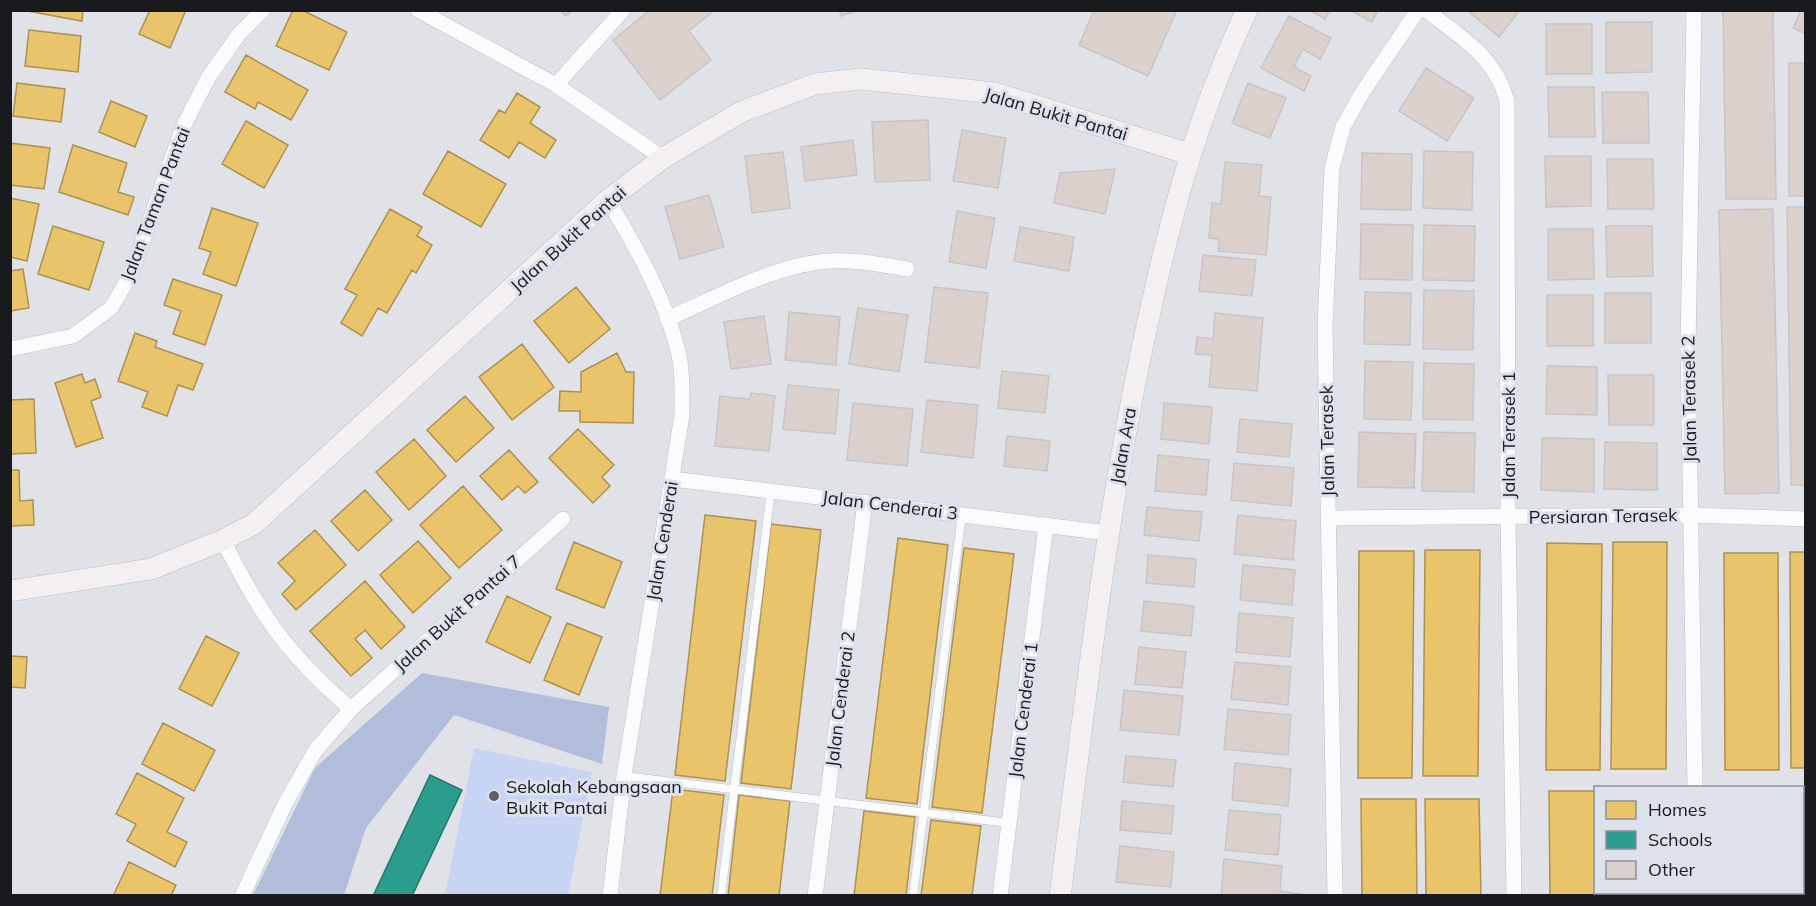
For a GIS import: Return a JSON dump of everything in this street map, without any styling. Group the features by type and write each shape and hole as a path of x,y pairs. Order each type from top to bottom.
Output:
{"street":[{"name":"Jalan Taman Pantai","path":"10,349 20,350 73,336 111,308 131,274 183,127 208,78 239,34 263,10"},
{"path":"418,10 556,85 663,158"},
{"path":"556,85 622,10"},
{"name":"Jalan Ara","path":"1060,896 1108,533 1130,404 1164,244 1189,154 1218,73 1247,10"},
{"name":"Jalan Terasek","path":"1335,896 1325,327 1332,168 1343,127 1362,93 1418,10"},
{"name":"Jalan Terasek 1","path":"1425,10 1488,60 1501,79 1507,101 1508,517 1514,896"},
{"name":"Jalan Terasek 2","path":"1694,10 1688,347 1695,786"},
{"name":"Jalan Bukit Pantai","path":"10,591 151,568 223,540 254,524 608,200 663,158 731,118 780,96 815,84 861,79 995,93 1189,154"},
{"name":"Jalan Cenderai","path":"608,200 643,259 667,319 679,356 682,391 682,415 673,479 624,776 610,896"},
{"path":"667,319 776,273 819,262 864,261 907,269"},
{"name":"Jalan Cenderai 3","path":"673,479 1108,533"},
{"name":"Jalan Cenderai 2","path":"815,896 865,502"},
{"name":"Persiaran Terasek","path":"1329,518 1691,515 1806,519"},
{"name":"Jalan Bukit Pantai 7","path":"242,896 285,804 315,751 351,708 563,519"},
{"name":"Jalan Cenderai 1","path":"1000,896 1046,525"},
{"path":"223,540 251,596 279,638 313,676 351,708"}],"lane":[{"path":"721,896 771,490"},
{"path":"913,896 962,514"},
{"path":"624,776 1009,823"}],"shaded area":[{"path":"422,673 609,707 602,764 454,715 366,828 344,895 253,895 315,768"},
{"path":"474,748 592,772 568,895 445,895"}],"building: Homes":[{"path":"22,10 83,10 82,21"},
{"path":"150,10 186,10 170,48 139,34"},
{"path":"293,10 302,10 347,32 329,70 276,46"},
{"path":"29,30 81,36 78,72 25,66"},
{"path":"246,55 308,90 291,120 258,102 255,109 225,92"},
{"path":"17,83 65,89 61,122 13,116"},
{"path":"517,93 540,107 530,123 556,140 545,158 519,142 509,158 480,140 499,110 505,113"},
{"path":"111,101 147,116 135,147 99,132"},
{"path":"246,121 288,145 264,188 222,164"},
{"path":"10,143 50,148 44,189 10,185"},
{"path":"73,145 127,163 118,192 134,197 128,215 59,192"},
{"path":"448,151 506,184 481,227 423,194"},
{"path":"10,198 39,204 27,261 10,257"},
{"path":"212,208 258,223 236,286 203,274 211,252 199,248"},
{"path":"390,209 422,227 417,236 432,245 416,273 412,270 387,313 378,308 362,336 341,323 357,295 345,289"},
{"path":"53,226 104,242 89,290 38,274"},
{"path":"23,269 29,308 10,311 10,271"},
{"path":"173,279 222,295 205,345 173,334 181,311 164,305"},
{"path":"576,287 610,329 569,363 534,321"},
{"path":"135,333 157,341 155,347 203,364 193,390 178,385 167,416 142,407 148,392 118,381"},
{"path":"522,344 554,387 512,420 479,377"},
{"path":"617,353 626,372 634,372 633,423 580,422 580,411 559,411 560,391 581,392 581,372"},
{"path":"82,374 85,383 95,379 101,397 91,401 103,438 76,447 55,383"},
{"path":"465,396 494,428 456,462 427,430"},
{"path":"34,399 36,453 10,454 10,400"},
{"path":"578,429 614,465 602,477 610,486 593,503 549,458"},
{"path":"414,439 446,476 409,510 376,472"},
{"path":"509,450 538,482 525,493 518,486 502,500 480,476"},
{"path":"10,470 19,470 20,501 33,500 34,525 10,526"},
{"path":"463,486 502,530 459,568 420,525"},
{"path":"365,490 392,520 358,551 331,521"},
{"path":"705,515 756,521 725,781 675,775"},
{"path":"771,524 821,530 791,789 741,783"},
{"path":"315,530 346,565 296,610 282,594 295,581 278,563"},
{"path":"898,538 948,545 917,804 866,798"},
{"path":"418,541 451,578 413,613 380,575"},
{"path":"574,542 622,562 604,608 556,589"},
{"path":"1613,542 1667,542 1666,769 1611,769"},
{"path":"1547,543 1602,544 1600,770 1546,770"},
{"path":"964,548 1014,554 982,813 932,807"},
{"path":"1425,550 1480,550 1478,776 1423,776"},
{"path":"1359,551 1414,551 1412,778 1358,778"},
{"path":"1790,552 1806,552 1806,768 1791,768"},
{"path":"1724,553 1778,553 1779,770 1725,770"},
{"path":"365,581 405,627 381,649 365,630 355,639 372,658 351,676 310,631"},
{"path":"507,596 551,617 530,663 486,642"},
{"path":"567,623 602,637 579,695 544,680"},
{"path":"206,636 239,653 212,706 179,689"},
{"path":"10,656 27,657 25,688 10,687"},
{"path":"163,723 215,750 194,791 142,764"},
{"path":"137,773 184,798 167,832 187,842 175,867 127,841 136,824 116,814"},
{"path":"673,789 724,795 712,896 660,896"},
{"path":"1549,791 1594,791 1594,894 1605,894 1605,896 1550,896"},
{"path":"1804,791 1806,791 1806,896 1793,896 1793,894 1804,894"},
{"path":"739,795 790,801 779,896 728,896"},
{"path":"1361,799 1416,799 1417,896 1362,896"},
{"path":"1425,799 1479,799 1481,896 1426,896"},
{"path":"864,811 915,817 906,896 854,896"},
{"path":"931,820 981,826 972,896 921,896"},
{"path":"129,862 176,885 171,896 113,896"},
{"path":"1614,894 1669,894 1669,896 1614,896"},
{"path":"1729,894 1783,894 1783,896 1729,896"}],"building: Schools":[{"path":"430,775 462,790 412,896 373,896"}],"building: Other":[{"path":"560,10 572,10 566,16"},
{"path":"650,10 715,10 689,31 711,60 660,100 613,40"},
{"path":"839,10 859,10 841,16"},
{"path":"1094,10 1177,10 1148,76 1079,45"},
{"path":"1309,10 1330,10 1325,19"},
{"path":"1350,10 1378,10 1372,22"},
{"path":"1467,10 1520,10 1499,37"},
{"path":"1723,10 1773,10 1776,199 1726,199"},
{"path":"1801,10 1806,10 1806,34 1793,28"},
{"path":"1289,16 1331,38 1320,59 1303,49 1294,67 1311,76 1304,91 1261,68"},
{"path":"1606,22 1652,22 1652,72 1606,73"},
{"path":"1546,24 1592,24 1592,74 1546,74"},
{"path":"1789,63 1806,63 1806,196 1789,196"},
{"path":"1426,68 1474,98 1447,141 1399,111"},
{"path":"1248,83 1286,98 1270,138 1232,123"},
{"path":"1548,87 1594,87 1595,137 1549,137"},
{"path":"1602,92 1648,92 1649,143 1603,143"},
{"path":"928,120 930,180 875,182 872,122"},
{"path":"962,130 1006,138 998,188 953,181"},
{"path":"853,140 857,175 805,181 801,147"},
{"path":"1424,151 1473,152 1472,210 1423,208"},
{"path":"783,152 790,208 752,213 745,156"},
{"path":"1362,153 1412,154 1411,210 1361,209"},
{"path":"1545,156 1591,156 1591,206 1546,207"},
{"path":"1607,159 1653,159 1654,209 1608,209"},
{"path":"1225,162 1262,165 1259,196 1271,197 1266,255 1218,251 1219,239 1209,238 1212,203 1221,204"},
{"path":"1115,169 1105,214 1054,203 1060,173"},
{"path":"709,195 724,247 680,259 665,207"},
{"path":"1787,207 1806,207 1806,485 1791,485"},
{"path":"1773,209 1779,493 1725,494 1719,210"},
{"path":"957,211 995,218 986,268 949,262"},
{"path":"1361,224 1413,225 1412,280 1360,279"},
{"path":"1424,225 1475,226 1474,281 1423,280"},
{"path":"1606,226 1652,226 1653,276 1607,277"},
{"path":"1020,227 1074,237 1069,271 1014,261"},
{"path":"1548,229 1593,229 1594,279 1548,280"},
{"path":"1203,255 1256,260 1252,296 1199,291"},
{"path":"934,287 988,293 979,368 925,362"},
{"path":"1424,290 1474,291 1473,350 1423,349"},
{"path":"1365,292 1411,293 1410,345 1364,344"},
{"path":"1605,293 1651,293 1651,343 1605,343"},
{"path":"1547,295 1593,295 1593,346 1547,346"},
{"path":"858,308 908,315 899,372 849,364"},
{"path":"789,312 840,317 836,365 785,360"},
{"path":"1215,313 1263,318 1257,391 1209,387 1212,355 1195,354 1197,337 1213,339"},
{"path":"764,316 771,364 731,369 724,322"},
{"path":"1365,361 1413,362 1411,420 1364,419"},
{"path":"1424,363 1474,364 1473,420 1423,419"},
{"path":"1547,366 1597,367 1597,415 1546,414"},
{"path":"1002,371 1049,376 1045,413 998,408"},
{"path":"1608,375 1654,375 1654,425 1609,425"},
{"path":"788,385 839,390 835,434 783,429"},
{"path":"751,393 775,396 769,451 715,446 720,396 750,399"},
{"path":"927,400 978,405 973,458 921,452"},
{"path":"853,403 913,409 907,466 847,460"},
{"path":"1164,403 1212,407 1209,444 1161,439"},
{"path":"1240,419 1292,424 1289,457 1237,452"},
{"path":"1359,432 1416,434 1414,488 1358,487"},
{"path":"1424,432 1475,433 1474,492 1422,491"},
{"path":"1007,436 1050,441 1047,471 1004,466"},
{"path":"1542,438 1594,439 1594,492 1541,490"},
{"path":"1605,442 1657,443 1657,490 1604,489"},
{"path":"1158,455 1209,460 1206,495 1155,491"},
{"path":"1234,463 1294,468 1291,506 1231,500"},
{"path":"1147,507 1202,512 1199,541 1144,535"},
{"path":"1238,515 1296,521 1293,560 1234,554"},
{"path":"1148,555 1196,559 1194,587 1146,583"},
{"path":"1243,565 1295,570 1292,605 1240,600"},
{"path":"1144,601 1194,606 1191,636 1141,631"},
{"path":"1239,613 1293,618 1290,657 1236,652"},
{"path":"1139,647 1186,652 1182,688 1135,684"},
{"path":"1235,662 1291,667 1288,705 1231,699"},
{"path":"1124,690 1183,696 1179,735 1120,730"},
{"path":"1228,709 1291,715 1288,755 1224,749"},
{"path":"1126,756 1176,760 1173,787 1123,782"},
{"path":"1235,763 1291,769 1288,806 1232,800"},
{"path":"1122,801 1174,806 1171,834 1120,830"},
{"path":"1229,810 1281,815 1278,855 1225,850"},
{"path":"1120,846 1174,852 1171,887 1116,882"},
{"path":"1224,859 1282,866 1280,891 1314,896 1221,896"}],"place":[{"name":"Sekolah Kebangsaan Bukit Pantai","path":"494,796"}]}
